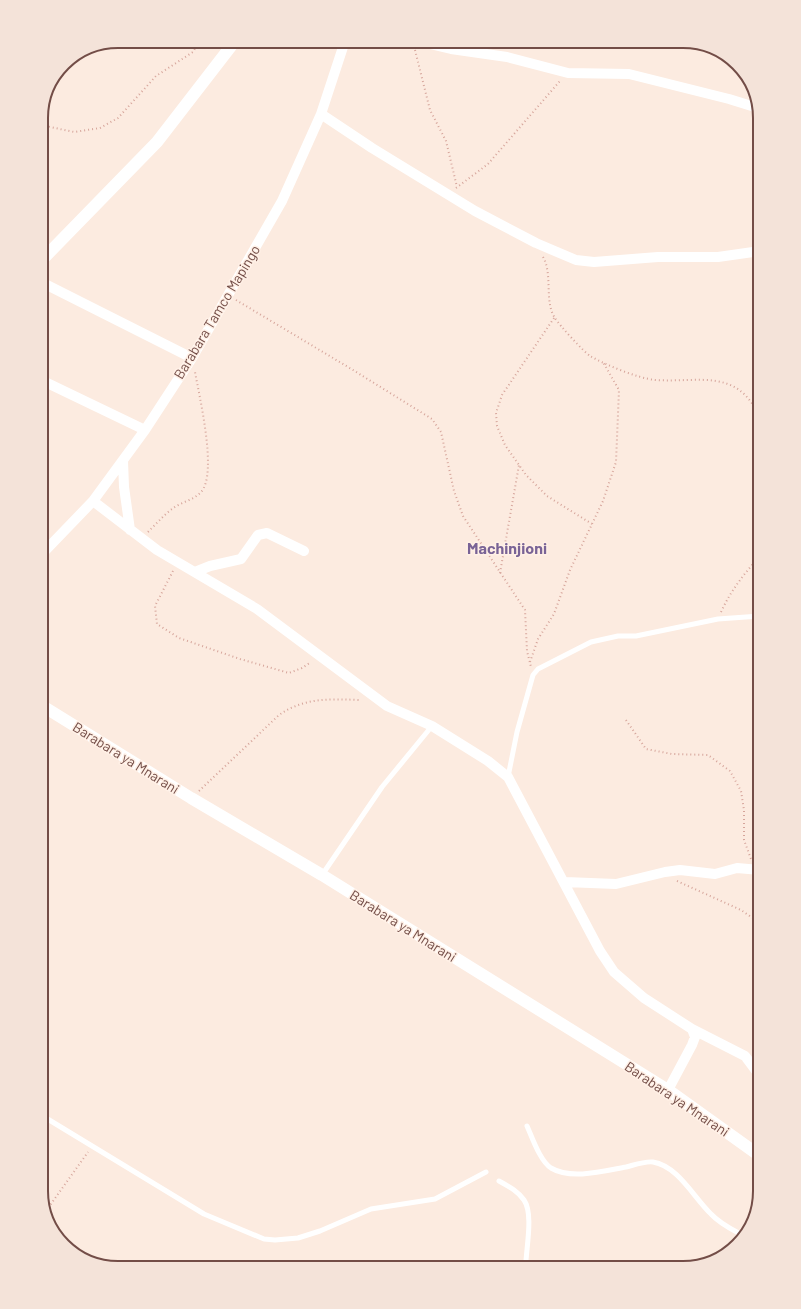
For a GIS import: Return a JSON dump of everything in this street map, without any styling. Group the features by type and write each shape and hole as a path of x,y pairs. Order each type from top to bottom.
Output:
{"street":[{"path":"48,254 157,142 230,48"},
{"name":"Barabara Tamco Mapingo","path":"48,548 93,501 145,430 192,358 282,201 321,114 343,48"},
{"path":"442,48 507,57 568,73 628,74 752,106"},
{"path":"321,114 372,148 453,190 475,211 536,243 576,260 594,262 658,257 718,257 753,252"},
{"path":"48,286 192,358"},
{"path":"48,383 145,430"},
{"path":"123,461 124,487 130,530"},
{"path":"93,501 142,539 257,609 387,706 432,726 488,761 508,777 543,846 565,882 600,951 614,972 644,998 692,1030 745,1056 753,1067"},
{"path":"195,572 210,566 241,559 258,535 267,533 304,551"},
{"name":"Barabara ya Mnarani","path":"48,709 191,798 322,875 668,1090 753,1151"},
{"path":"565,882 616,884 665,872 680,870 715,874 737,868 753,869"},
{"path":"668,1090 695,1037 692,1030"}],"lane":[{"path":"508,777 517,732 534,675 538,669 549,662 591,642 618,636 636,636 718,619 753,616"},
{"path":"322,875 382,786 432,726"},
{"path":"48,1119 204,1214 264,1239 274,1240 298,1238 320,1231 371,1209 435,1199 486,1172"},
{"path":"527,1126 536,1147 550,1167 562,1172 586,1174 652,1162 667,1168 684,1182 697,1200 713,1216 738,1232"},
{"path":"499,1181 516,1191 524,1198 528,1208 526,1261"}],"path":[{"path":"48,126 74,132 100,128 118,118 156,76 193,52 195,48"},
{"path":"417,48 430,110 446,141 453,190 488,164 568,73"},
{"path":"536,243 547,264 548,293 554,318 589,355 603,362 654,380 721,381 741,391 750,399 753,404"},
{"path":"228,296 354,370 432,419 440,432 454,491 463,516 525,610 527,651 534,675"},
{"path":"554,318 502,395 496,413 498,426 505,445 526,475 547,496 592,524"},
{"path":"142,539 173,509 202,492 206,482 209,454 205,424 192,358"},
{"path":"530,663 538,640 554,614 570,570 603,502 616,462 619,390 603,362"},
{"path":"500,574 519,464"},
{"path":"178,562 155,606 158,624 179,638 240,659 289,673 302,668 319,656"},
{"path":"718,619 729,595 753,564"},
{"path":"191,798 279,715 291,706 308,701 337,699 363,700"},
{"path":"626,720 646,749 672,754 708,755 730,771 741,791 744,810 744,840 753,861"},
{"path":"665,872 681,884 741,910 753,918"},
{"path":"50,1206 92,1146"}],"district":[{"name":"Machinjioni","path":"507,548"}]}
